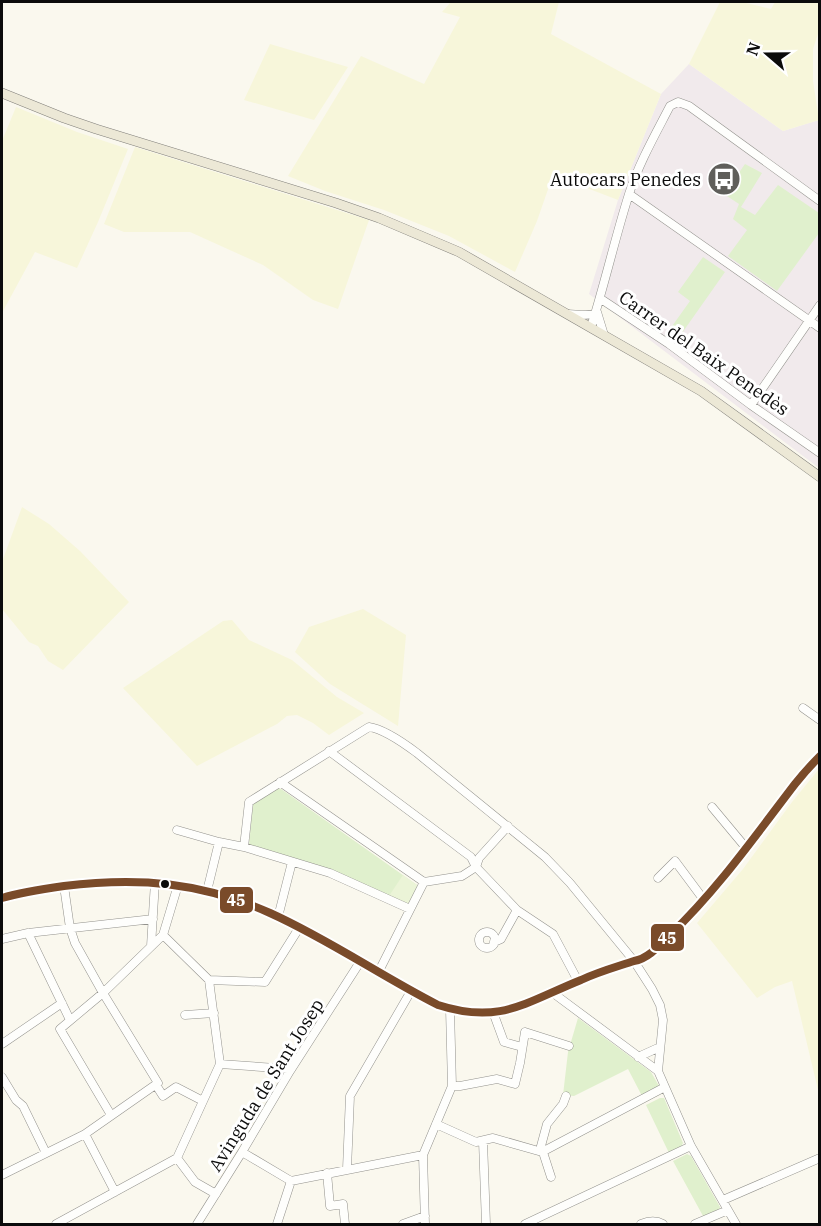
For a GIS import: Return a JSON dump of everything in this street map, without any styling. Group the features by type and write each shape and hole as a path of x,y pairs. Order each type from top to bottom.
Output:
{"main road":[{"path":"2,93 96,129 336,203 379,218 459,252 701,391 819,477"}],"street":[{"path":"591,327 629,194 640,164 670,106 678,102 689,106 819,201"},
{"path":"629,194 819,328"},
{"name":"Carrer del Baix Penedès","path":"600,299 669,344 819,453"},
{"path":"751,405 819,305"},
{"path":"568,314 582,315 596,312"},
{"path":"596,312 604,335"},
{"path":"804,708 819,720"},
{"path":"244,847 249,802 369,726 408,746 545,857 570,882 634,961 660,1005 663,1020 658,1071 691,1146 736,1224"},
{"path":"329,751 471,857 476,867 517,910 553,934 578,981"},
{"path":"2,898 28,891 106,882 155,882 207,891 238,900 278,917 438,1005 473,1013 518,1008 578,981 641,960 649,955 704,900 819,756"},
{"path":"280,782 424,882 462,876 476,867 479,858 508,826"},
{"path":"712,807 747,849"},
{"path":"177,830 330,873 410,909"},
{"path":"207,891 219,842"},
{"path":"658,878 675,861 704,900"},
{"path":"278,917 292,862"},
{"path":"151,946 155,882"},
{"path":"378,973 424,882"},
{"path":"111,1115 60,1029 103,993 163,935 178,885"},
{"path":"64,886 70,928 75,943 163,1096 176,1087 203,1101"},
{"path":"496,939 517,910"},
{"path":"2,939 28,933 153,919"},
{"path":"209,980 266,982 299,928"},
{"path":"28,933 70,1020"},
{"path":"56,1224 177,1158 220,1064 209,980 163,935"},
{"name":"Avinguda de Sant Josep","path":"197,1224 291,1069 360,962"},
{"path":"347,1169 350,1096 411,991"},
{"path":"553,993 658,1071"},
{"path":"2,1044 62,1003"},
{"path":"403,1224 425,1220 423,1155 452,1086 450,1009"},
{"path":"493,1012 504,1042 522,1047"},
{"path":"185,1015 214,1013"},
{"path":"452,1086 496,1079 515,1084 525,1032 569,1046"},
{"path":"638,1057 660,1047"},
{"path":"220,1064 291,1069"},
{"path":"2,1077 16,1100 23,1106 46,1153"},
{"path":"2,1175 86,1134 157,1084"},
{"path":"436,1124 476,1142 494,1138 542,1152 665,1087"},
{"path":"551,1177 541,1146 547,1124 563,1104 566,1096"},
{"path":"86,1134 115,1192"},
{"path":"483,1141 486,1224"},
{"path":"525,1224 546,1221 691,1146"},
{"path":"242,1152 291,1181 423,1155"},
{"path":"177,1158 195,1182 216,1194"},
{"path":"723,1200 819,1158"},
{"path":"327,1173 330,1206 343,1204 345,1224"},
{"path":"277,1224 291,1181"},
{"path":"695,1224 728,1210"},
{"path":"642,1224 659,1222 663,1224"}],"shaded area":[{"path":"689,64 783,131 819,120 819,468 589,294 618,200 661,94"}],"green space":[{"path":"451,2 559,2 551,34 661,94 618,200 553,175 537,221 515,272 449,236 288,176 361,56 424,84 460,17 442,12"},
{"path":"720,2 742,2 771,9 775,2 819,2 819,31 813,49 813,81 819,120 783,131 689,64"},
{"path":"270,44 348,67 314,120 244,100"},
{"path":"16,107 77,132 128,149 77,268 35,252 2,313 2,141"},
{"path":"135,147 369,220 338,309 313,300 263,265 190,232 124,232 104,224"},
{"path":"745,164 762,173 741,207 755,215 778,185 819,213 819,233 777,291 728,256 747,230 733,219 739,204 724,194"},
{"path":"703,257 725,272 675,343 665,336 690,301 678,292"},
{"path":"22,507 49,524 80,551 129,602 63,670 48,661 38,646 29,642 2,609 2,562"},
{"path":"363,609 406,635 398,726 330,684 295,652 309,627"},
{"path":"232,620 249,640 292,660 337,697 364,713 329,735 297,715 287,716 277,724 197,766 123,688 223,621"},
{"path":"819,769 819,1094 792,981 775,987 757,998 697,923 743,869"},
{"path":"276,789 281,789 417,885 407,904 251,847 249,844 253,804"},
{"path":"403,875 417,885 418,889 410,903 407,904 389,896"},
{"path":"578,1018 651,1072 659,1086 642,1096 628,1069 574,1096 563,1095 568,1052"},
{"path":"664,1098 683,1143 681,1147 669,1153 646,1105"},
{"path":"687,1154 691,1156 720,1207 719,1210 703,1216 673,1161"}],"transit line":[{"name":"45","path":"2,898 92,883 144,882 194,888 219,894 292,923 438,1005 460,1011 496,1012 528,1003 594,974 644,958 654,951 720,881 795,784 820,756"}],"place":[{"name":"Autocars Penedes","path":"724,179"}]}
